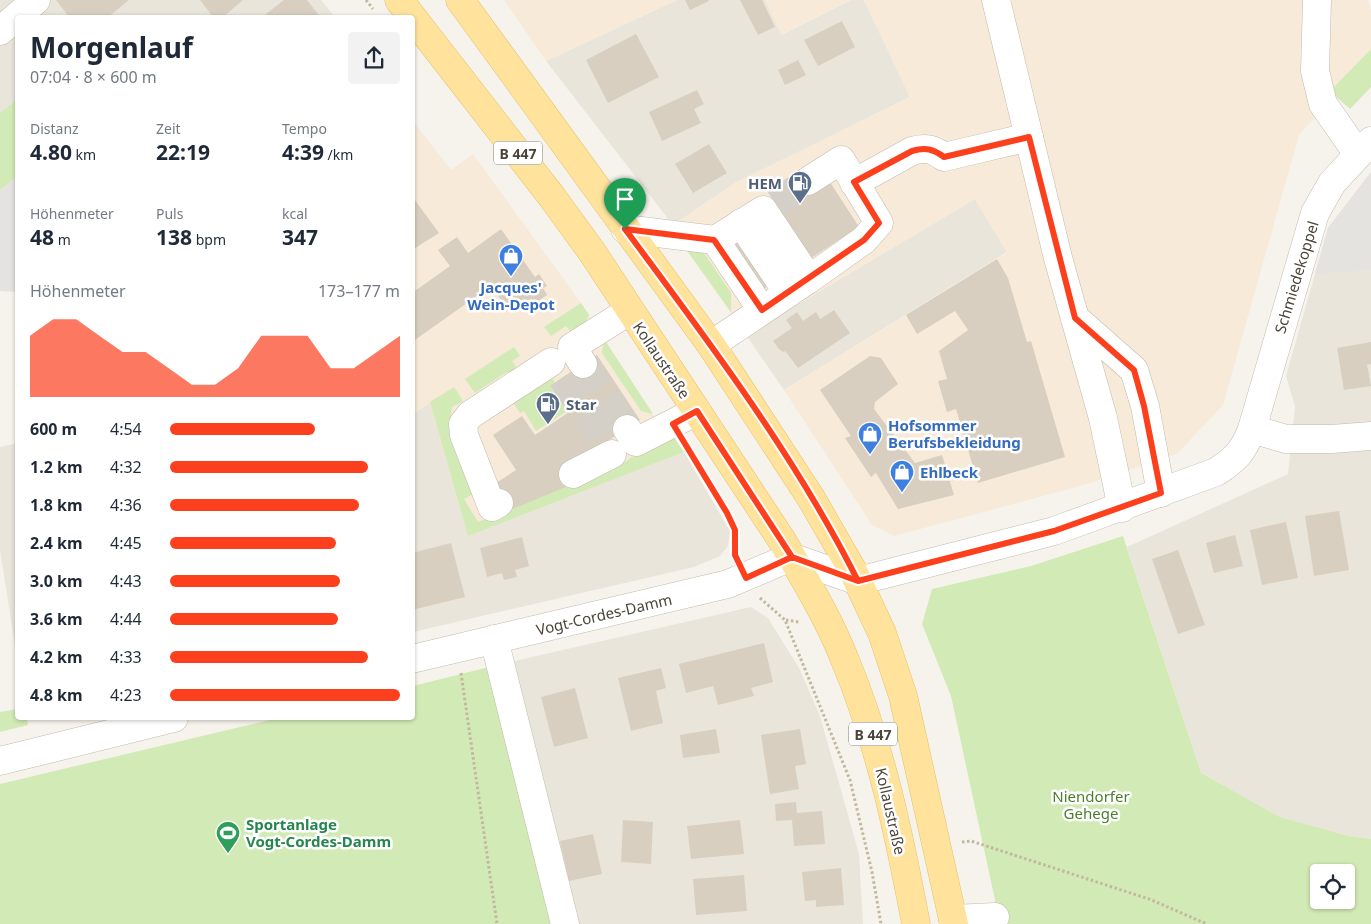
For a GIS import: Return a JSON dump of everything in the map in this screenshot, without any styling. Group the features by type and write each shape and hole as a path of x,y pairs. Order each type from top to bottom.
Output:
{"main road":[{"name":"Kollaustraße","path":"399,0 411,15"},
{"name":"B 447","path":"467,1 625,229 711,345 811,498 858,581 882,633 903,696 953,922"},
{"name":"Kollaustraße","path":"415,21 552,197 592,252 792,557 844,658 874,738 916,924"}],"street":[{"path":"19,15 36,0"},
{"path":"996,0 1075,318 1103,418 1122,508"},
{"path":"1317,0 1315,71 1323,104 1364,147"},
{"path":"0,31 15,18"},
{"path":"854,182 912,151 922,148 934,149 944,157 1029,137"},
{"name":"Schmiedekoppel","path":"858,581 1054,531 1122,508 1216,472 1234,460 1244,448 1252,429 1315,214 1332,183 1364,147"},
{"path":"711,345 864,240 879,223 842,160 808,181"},
{"path":"625,229 714,240 760,212 798,286"},
{"path":"714,240 762,310"},
{"path":"499,503 492,507 464,436 463,424 470,415 567,363 629,311"},
{"path":"1075,318 1134,370 1144,406 1161,493"},
{"path":"573,474 620,442 697,411"},
{"path":"1252,429 1286,439 1332,439 1371,436"},
{"path":"792,557 858,581"},
{"name":"Vogt-Cordes-Damm","path":"415,658 692,594 746,578 792,557"},
{"path":"494,639 565,924"},
{"path":"0,761 166,720"},
{"path":"953,922 995,917"}],"path":[{"path":"706,477 735,530 735,555 752,590 785,620 850,780 872,872 881,924"},
{"path":"458,648 497,924"},
{"path":"936,845 971,841 1149,899 1206,924"}],"shaded area":[{"path":"0,0 321,0 333,15 15,15 15,101 0,113"},
{"path":"504,0 677,0 546,61"},
{"path":"677,0 765,0 782,35 851,0 864,0 910,97 735,183 673,225 546,61"},
{"path":"765,0 851,0 781,35"},
{"path":"864,0 1368,0 1371,11 1371,49 1330,91 1316,116 1299,135 1223,405 1177,454 1084,485 894,536 872,525 784,390 1007,253 975,199 746,335 681,242 673,225 735,183 910,97"},
{"path":"415,124 451,170 473,154 581,303 667,436 675,439 684,452 468,536 430,403 415,413"},
{"path":"1371,172 1371,839 1349,836 1280,817 1201,773 1127,547 1288,474 1295,406 1286,376 1328,228"},
{"path":"1371,172 1371,270 1315,274 1328,228"},
{"path":"15,179 15,292 0,291 0,190"},
{"path":"975,199 1007,252 784,390 746,335"},
{"path":"430,402 468,535 684,452 730,531 728,546 720,556 694,567 415,632 415,413"},
{"path":"15,444 15,645 0,550 0,447"},
{"path":"751,607 768,618 799,668 820,716 859,854 863,924 555,924 493,666"}],"green space":[{"path":"1371,49 1371,87 1350,109 1330,91"},
{"path":"15,101 15,179 0,190 0,113"},
{"path":"681,242 700,247 731,293 731,312"},
{"path":"581,303 589,315 586,321 572,333 566,326 551,336 544,327"},
{"path":"604,339 653,414 641,411 602,353"},
{"path":"514,347 520,356 512,361 518,370 505,373 475,393 465,379"},
{"path":"552,378 572,408 536,431 524,411 520,413 510,398"},
{"path":"454,387 463,401 452,407 450,422 479,491 464,499 478,522 622,464 650,444 667,436 675,439 684,452 468,536 430,402"},
{"name":"Niendorfer Gehege","path":"1123,536 1201,773 1280,817 1349,836 1371,839 1371,924 995,924 995,900 951,696 922,624 932,589 1031,566"},
{"name":"Sportanlage Vogt-Cordes-Damm","path":"493,666 555,924 0,924 0,784 270,720 415,720 415,686"},
{"path":"15,709 15,720 27,720 28,725 0,732 0,712"}],"building":[{"path":"56,0 129,0 111,15 68,15"},
{"path":"200,0 243,0 226,15 212,15"},
{"path":"284,0 307,0 319,15 267,15"},
{"path":"685,0 708,0 709,1 690,10"},
{"path":"740,0 762,0 775,27 758,35"},
{"path":"842,21 855,47 818,66 804,40"},
{"path":"636,34 659,77 608,103 586,60"},
{"path":"798,60 806,75 785,85 778,70"},
{"path":"697,90 704,104 694,109 701,123 662,141 649,112"},
{"path":"709,144 727,173 693,193 675,164"},
{"path":"802,171 828,179 859,227 748,299 717,250 779,210 769,193"},
{"path":"415,200 439,233 415,248"},
{"path":"501,229 535,277 539,274 547,286 543,288 547,295 525,310 521,304 510,312 491,286 415,340 415,291 450,266 438,250 457,237 468,253"},
{"path":"997,259 1008,278 1027,342 1031,341 1065,457 978,483 956,409 947,412 938,381 947,379 939,351 968,330 955,311 917,334 906,315"},
{"path":"834,310 850,333 798,368 785,351 783,352 779,349 773,341 792,328 786,320 797,312 803,321 816,312 820,319"},
{"path":"1371,342 1371,364 1367,365 1371,386 1344,390 1337,348"},
{"path":"597,355 640,420 600,446 578,482 505,512 490,487 516,470 493,435 522,416 535,435 575,408 557,381"},
{"path":"870,356 881,358 898,384 875,402 874,409 915,463 942,455 954,495 898,509 876,473 871,477 845,438 851,436 820,390"},
{"path":"1339,511 1349,570 1314,576 1305,516"},
{"path":"1286,522 1298,578 1262,585 1250,530"},
{"path":"1235,535 1243,566 1214,573 1206,543"},
{"path":"522,537 529,566 515,570 517,577 504,580 502,573 487,577 480,548"},
{"path":"451,543 465,597 415,609 415,552"},
{"path":"1178,550 1205,625 1178,634 1152,559"},
{"path":"764,643 773,682 751,688 754,696 718,705 713,686 686,693 679,664"},
{"path":"661,668 666,688 656,691 663,723 631,731 618,678"},
{"path":"575,688 588,738 554,747 541,697"},
{"path":"716,729 720,753 683,758 680,735"},
{"path":"800,729 806,764 795,766 799,789 770,794 761,735"},
{"path":"796,802 797,813 822,811 825,844 794,846 792,820 776,821 775,804"},
{"path":"623,820 653,822 651,864 621,862"},
{"path":"740,820 744,854 691,859 687,826"},
{"path":"593,834 602,874 569,881 560,841"},
{"path":"841,868 844,905 816,907 816,900 805,901 802,872"},
{"path":"744,875 747,911 696,915 693,879"}],"tunnel":[{"path":"775,203 808,181"},
{"path":"583,364 627,429"},
{"path":"562,378 605,443"}],"place":[{"name":"HEM","path":"800,204"},
{"name":"Jacques' Wein-Depot","path":"511,277"},
{"name":"Star","path":"548,425"},
{"name":"Hofsommer Berufsbekleidung","path":"870,455"},
{"name":"Ehlbeck","path":"902,493"},
{"name":"Sportanlage Vogt-Cordes-Damm","path":"228,854"}],"route":[{"path":"625,229 711,345 774,440 811,498 858,581 792,557 697,411 673,424 727,513 735,530 735,555 746,578 792,557 858,581 1054,531 1161,493 1144,406 1134,370 1075,318 1058,258 1029,137 944,157 934,149 922,148 912,151 854,182 879,223 864,240 762,310 714,240 625,229"}]}
